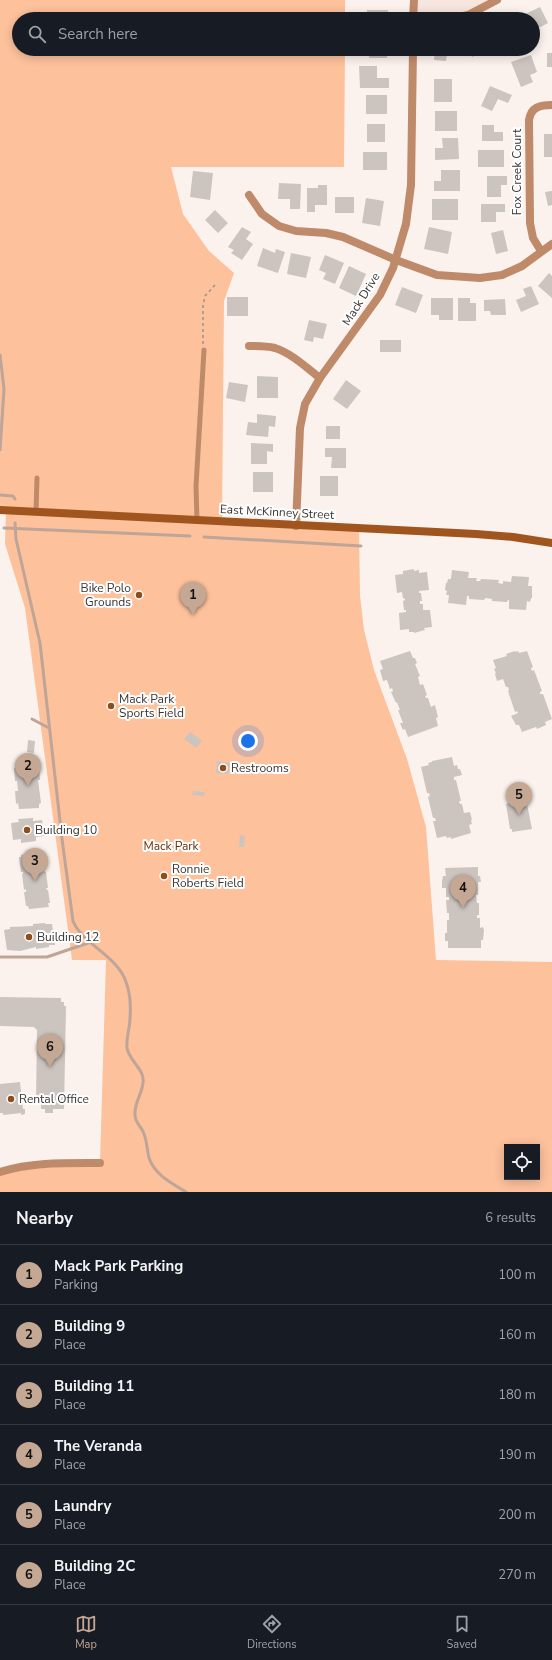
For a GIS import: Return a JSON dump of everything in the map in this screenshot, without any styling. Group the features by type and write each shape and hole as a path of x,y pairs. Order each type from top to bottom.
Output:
{"main road":[{"name":"East McKinney Street","path":"0,510 476,534 513,537 552,543"}],"street":[{"path":"413,12 414,0"},
{"path":"474,12 497,0"},
{"name":"Mack Drive","path":"296,526 301,415 308,396 374,304 387,281 396,260 406,224 410,199 413,56"},
{"name":"Fox Creek Court","path":"541,251 533,238 530,223 529,120 531,112 537,107 552,105"},
{"path":"249,195 262,214 279,226 296,231 326,233 343,237 396,260 437,275 455,277 491,277 514,270 552,244"},
{"path":"249,346 268,347 280,351 320,378"},
{"path":"0,1172 14,1168 48,1164 100,1163"}],"lane":[{"path":"197,521 196,486 204,350"},
{"path":"36,512 37,478"}],"path":[{"path":"204,350 202,328 203,306 205,296 216,284"}],"shaded area":[{"path":"414,0 497,0 467,12 413,12"}],"green space":[{"name":"Mack Park","path":"0,0 345,0 345,12 12,12 12,56 345,56 344,167 171,167 183,214 209,251 234,273 224,301 222,522 359,528 360,596 364,630 374,670 407,759 426,827 436,960 552,962 552,1192 0,1192 0,1172 100,1163 106,960 72,960 25,608 5,544 6,511 0,507"}],"building":[{"path":"540,7 548,23 540,27 540,12 529,12"},
{"path":"367,10 388,10 388,12 367,12"},
{"path":"547,53 552,53 552,67 547,67"},
{"path":"369,56 387,56 387,58 369,58"},
{"path":"434,56 447,56 446,61 434,60"},
{"path":"531,56 537,72 530,75 533,82 521,87 511,62"},
{"path":"359,66 377,66 377,78 389,78 389,88 360,88"},
{"path":"434,79 452,79 452,102 434,102"},
{"path":"490,86 512,95 508,103 498,99 492,111 481,106"},
{"path":"366,95 387,95 387,114 366,114"},
{"path":"435,111 457,111 457,131 435,131"},
{"path":"367,124 385,124 385,142 367,142"},
{"path":"482,125 494,125 494,132 503,132 503,141 482,141"},
{"path":"544,134 552,134 552,157 544,157"},
{"path":"442,138 458,138 459,159 435,160 435,148 443,148"},
{"path":"478,150 504,150 504,167 478,167"},
{"path":"363,152 387,152 387,170 363,170"},
{"path":"441,170 460,170 460,191 434,191 434,181 441,181"},
{"path":"193,171 213,173 210,200 190,197"},
{"path":"487,176 507,176 507,185 501,185 501,197 487,197"},
{"path":"279,183 301,184 300,209 290,209 290,199 278,199"},
{"path":"318,185 327,185 327,205 315,205 315,212 307,212 307,188 318,188"},
{"path":"552,191 552,205 548,206 545,192"},
{"path":"335,197 354,197 354,213 335,213"},
{"path":"366,198 384,201 380,226 362,223"},
{"path":"432,199 458,199 458,220 432,220"},
{"path":"481,204 505,204 505,212 496,212 496,222 481,222"},
{"path":"215,210 228,223 218,233 205,220"},
{"path":"242,227 251,232 246,239 253,244 242,260 231,253 234,250 228,247"},
{"path":"429,227 452,232 448,254 424,249"},
{"path":"503,230 508,251 496,254 491,233"},
{"path":"263,248 275,253 276,249 285,252 278,273 257,266"},
{"path":"291,253 311,257 306,278 287,274"},
{"path":"325,255 344,263 335,284 323,279 326,273 319,270"},
{"path":"349,266 366,274 356,296 339,288"},
{"path":"549,273 552,276 552,298 538,286"},
{"path":"531,286 539,304 521,312 516,300 526,296 523,289"},
{"path":"402,287 423,295 416,313 395,305"},
{"path":"227,297 248,297 248,316 227,316"},
{"path":"431,298 453,298 453,320 439,320 439,315 431,315"},
{"path":"458,298 470,298 470,303 476,303 476,321 458,321"},
{"path":"505,299 506,315 491,315 490,311 484,311 484,300"},
{"path":"309,320 327,324 323,339 314,337 313,342 304,340"},
{"path":"380,340 401,340 401,352 380,352"},
{"path":"257,376 278,377 278,398 257,398"},
{"path":"346,380 361,391 347,409 333,399"},
{"path":"229,382 248,385 245,402 226,398"},
{"path":"257,414 276,416 275,427 269,426 268,437 246,435 248,422 257,423"},
{"path":"326,426 340,426 340,439 326,439"},
{"path":"251,443 273,444 273,452 267,451 267,464 251,464"},
{"path":"325,448 346,448 346,468 331,468 332,457 325,457"},
{"path":"253,472 273,472 273,492 253,492"},
{"path":"320,476 338,476 338,496 320,496"},
{"path":"414,569 414,571 419,570 419,573 427,572 429,590 419,591 419,593 421,593 422,601 420,601 420,604 423,604 423,610 430,610 432,627 424,628 425,630 414,633 409,632 409,629 400,630 399,613 406,612 406,610 404,610 403,601 405,599 403,598 402,592 397,593 395,575 403,574 403,571"},
{"path":"452,570 469,572 468,578 477,578 476,581 480,581 481,579 499,580 498,583 503,584 503,581 511,582 512,576 529,577 528,586 532,586 532,598 530,602 527,601 526,610 509,609 509,600 507,602 492,601 492,599 485,598 484,600 469,599 469,596 467,596 466,605 448,603 449,595 446,595 447,591 445,590 448,579 451,579"},
{"path":"410,651 417,663 415,664 420,676 418,677 420,685 423,684 427,695 425,696 428,698 431,707 435,705 438,717 436,718 438,726 408,737 405,729 403,730 400,723 403,723 398,710 400,710 397,702 396,703 391,692 393,691 392,688 390,689 387,680 383,681 380,670 383,669 380,661"},
{"path":"518,651 519,653 527,651 533,667 531,668 532,671 534,670 542,691 540,694 543,694 552,719 545,722 546,725 537,729 536,727 522,732 519,725 516,725 511,716 518,713 517,711 515,712 508,687 506,687 503,679 497,681 494,669 496,668 493,660 507,656 506,654"},
{"path":"190,732 202,741 196,748 184,739"},
{"path":"28,740 35,741 34,753 27,752"},
{"path":"452,757 454,766 457,765 462,775 454,777 454,780 456,780 461,801 459,801 460,804 462,804 464,813 470,812 472,824 469,825 471,833 451,839 451,837 447,838 446,836 437,838 433,821 436,821 435,818 433,818 428,797 430,796 429,793 427,793 421,767 429,765 428,763 432,761"},
{"path":"37,761 37,766 39,766 40,780 38,780 41,803 39,804 39,808 19,809 18,803 16,804 15,791 18,791 17,781 15,781 14,768 16,768 16,762"},
{"name":"Restrooms","path":"217,761 230,763 228,774 216,773"},
{"path":"193,791 205,792 204,796 192,795"},
{"path":"521,799 526,799 532,829 512,832 512,829 510,829 506,804"},
{"name":"Building 10","path":"33,818 33,821 42,820 44,836 36,837 36,841 21,843 21,839 13,840 11,823 19,822 18,819"},
{"path":"240,835 245,836 244,847 239,847"},
{"path":"42,852 42,854 44,854 46,869 44,870 46,872 48,888 46,888 48,890 50,903 48,903 49,907 29,909 28,906 26,906 24,892 26,892 26,889 24,890 23,872 21,872 19,857 21,857 21,855"},
{"path":"478,867 478,876 480,876 481,882 478,882 478,895 476,895 477,903 479,903 479,915 477,915 477,918 480,918 480,928 483,927 484,930 483,940 481,940 481,948 448,948 448,941 445,941 445,933 447,933 447,920 449,920 446,900 449,900 449,897 446,897 446,888 442,888 443,876 446,876 445,868"},
{"name":"Building 12","path":"33,924 52,924 55,945 49,945 49,947 36,949 36,947 20,951 7,950 4,930 10,929 10,927 33,926"},
{"path":"0,997 61,998 61,1002 64,1002 64,1006 66,1006 64,1109 53,1109 53,1113 45,1113 45,1109 41,1109 41,1103 36,1103 37,1030 34,1027 0,1026"},
{"name":"Rental Office","path":"20,1082 23,1109 25,1109 25,1114 3,1115 3,1113 0,1113 0,1084"}],"waterway":[{"path":"0,355 4,389 0,450"},
{"path":"0,495 13,496 15,499"},
{"path":"15,523 16,539 40,643 62,839 73,921 84,937 116,965 126,982 130,1009 127,1048 128,1053 142,1073 143,1078 143,1083 136,1106 135,1118 143,1132 149,1158 155,1169 164,1178 186,1192"},
{"path":"4,528 190,536"},
{"path":"204,537 361,546"},
{"path":"32,719 49,728"},
{"path":"0,957 47,957 91,942"}],"place":[{"name":"Bike Polo Grounds","path":"139,595"},
{"name":"Mack Park Parking","path":"193,615"},
{"name":"Mack Park Sports Field","path":"111,706"},
{"name":"Restrooms","path":"223,768"},
{"name":"Building 9","path":"28,786"},
{"name":"Laundry","path":"519,815"},
{"name":"Building 10","path":"27,830"},
{"name":"Ronnie Roberts Field","path":"164,876"},
{"name":"Building 11","path":"35,881"},
{"name":"The Veranda","path":"463,908"},
{"name":"Building 12","path":"29,937"},
{"name":"Building 2C","path":"50,1067"},
{"name":"Rental Office","path":"11,1099"}]}
